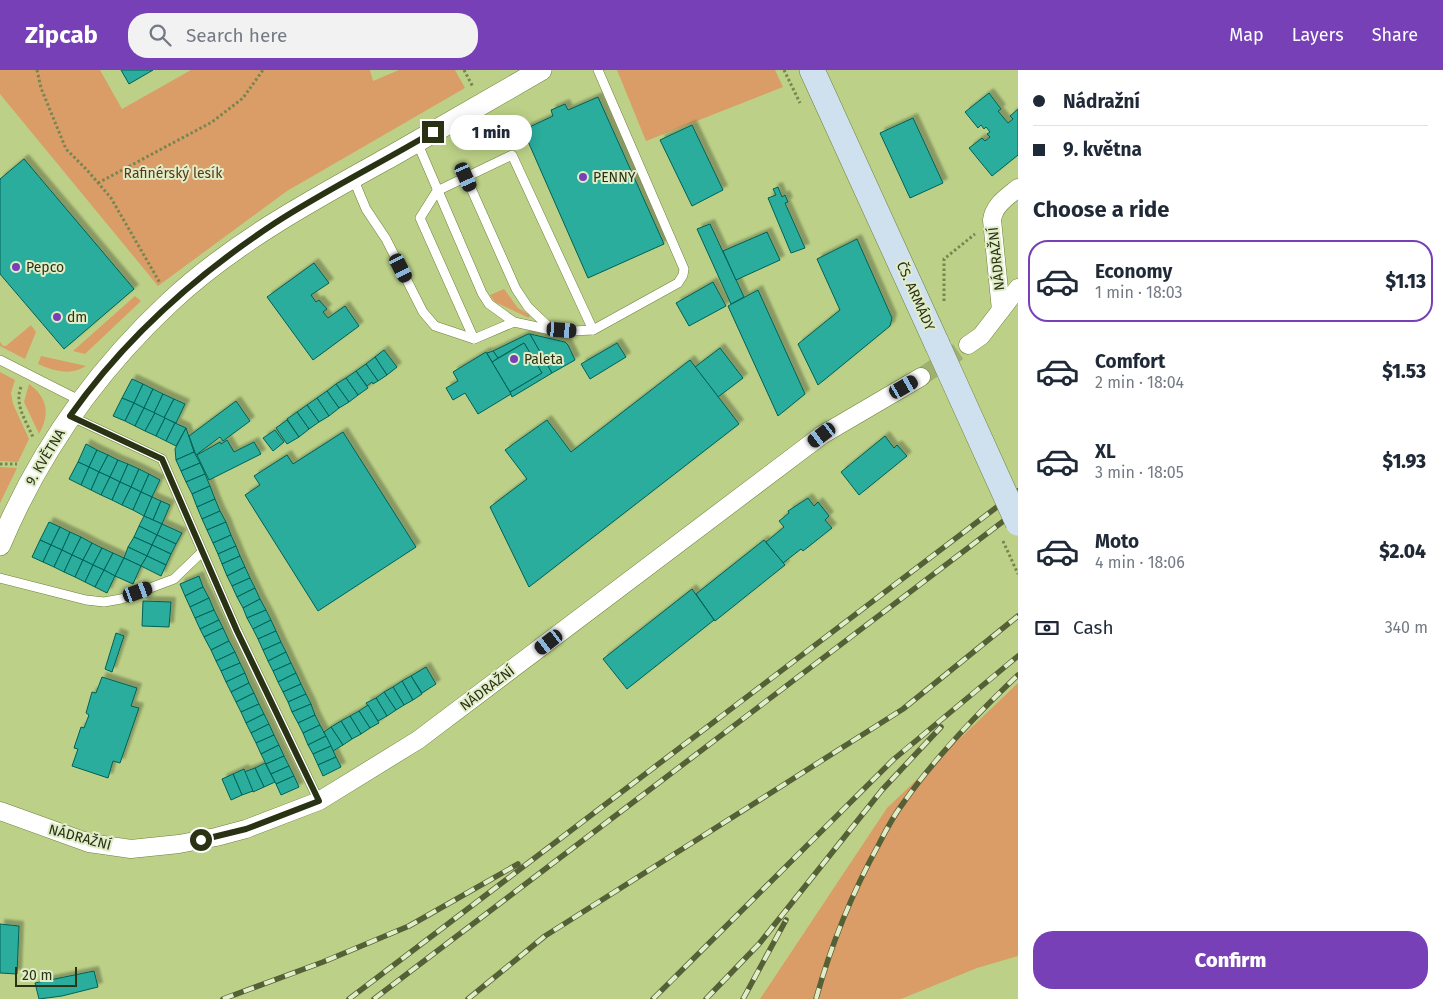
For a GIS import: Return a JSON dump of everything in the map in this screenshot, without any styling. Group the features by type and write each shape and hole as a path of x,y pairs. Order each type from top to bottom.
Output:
{"main road":[{"name":"ČS. ARMÁDY","path":"812,70 1018,523"}],"street":[{"name":"9. KVĚTNA","path":"0,545 38,467 76,408 127,345 171,301 220,262 276,222 541,70"},
{"name":"NÁDRAŽNÍ","path":"1001,310 992,220 996,207 1018,188"},
{"name":"NÁDRAŽNÍ","path":"968,345 981,336 1018,288"},
{"name":"NÁDRAŽNÍ","path":"0,812 89,843 131,849 164,846 216,837 246,829 319,801 418,740 822,435 921,377"}],"lane":[{"path":"416,142 482,293 489,304 514,322 551,330 593,330 678,283 684,269 598,70"},
{"path":"474,339 420,218 437,191 512,156 593,330"},
{"path":"466,177 516,289 528,307 551,330"},
{"path":"352,178 366,209 386,239 423,312 435,326 474,339 514,322"},
{"path":"0,360 27,372 76,408 162,459 237,631 319,801"},
{"path":"0,578 86,600 104,602 121,598 174,579 202,552"}],"path":[{"path":"37,70 41,88 66,149 111,198 171,301"},
{"path":"98,183 212,122 243,98 263,70"},
{"path":"944,307 944,260 992,220"},
{"path":"27,372 18,394 19,402 33,438"},
{"path":"0,464 20,465"}],"green space":[{"name":"Rafinérský lesík","path":"0,70 100,70 122,109 191,70 370,70 373,81 399,70 455,70 465,88 287,191 158,286 0,94"},
{"path":"617,70 775,70 783,87 646,141"},
{"path":"504,289 518,308 530,315 529,318 495,302 490,295"},
{"path":"135,296 141,301 85,354 73,351"},
{"path":"31,325 36,332 25,359 0,346 0,342 3,346 6,346"},
{"path":"41,356 86,366 68,372 50,369 38,364"},
{"path":"0,372 15,380 11,393 13,404 29,439 18,462 0,461"},
{"path":"29,384 40,395 45,407 45,420 39,434 24,402"},
{"path":"0,467 17,468 0,503"},
{"path":"1018,683 1018,956 977,968 901,999 760,999 887,808"}],"building":[{"path":"121,70 153,70 129,84"},
{"path":"989,93 1001,109 998,111 1008,123 1013,119 1010,116 1018,109 1018,155 992,176 969,148 982,138 985,141 990,137 987,134 990,132 981,125 978,128 965,112"},
{"path":"598,97 664,244 588,278 523,130 553,116 551,110 565,104 568,110"},
{"path":"913,118 943,183 910,198 880,133"},
{"path":"692,125 723,190 692,206 660,140"},
{"path":"24,159 134,289 64,349 0,274 0,179"},
{"path":"778,187 782,197 785,195 788,202 785,203 805,248 791,253 768,198 776,195 773,189"},
{"path":"710,224 744,297 731,304 697,229"},
{"path":"767,232 780,260 736,280 723,251"},
{"path":"857,239 892,318 890,326 818,385 798,344 840,310 817,259"},
{"path":"314,263 329,283 311,295 316,302 319,300 327,309 323,312 328,318 345,306 359,326 313,360 267,297"},
{"path":"713,282 726,306 689,326 676,303"},
{"path":"758,290 805,394 778,416 728,306"},
{"path":"530,334 552,373 512,397 510,392 542,373 524,343 498,358 493,351"},
{"path":"530,334 565,342 575,360 552,373"},
{"path":"524,343 542,373 510,392 492,362"},
{"path":"617,343 626,357 590,379 581,364"},
{"path":"720,348 743,378 718,397 695,367"},
{"path":"384,350 397,367 387,375 375,357"},
{"path":"493,351 498,358 492,362 487,353"},
{"path":"486,352 511,394 478,414 465,393 453,400 446,388 458,381 453,372"},
{"path":"375,357 387,375 378,381 366,364"},
{"path":"690,360 739,424 529,587 490,507 527,479 505,450 547,420 571,452"},
{"path":"366,364 378,381 373,384 372,382 367,386 356,371"},
{"path":"356,371 368,388 358,395 346,378"},
{"path":"346,378 358,395 349,402 336,384"},
{"path":"132,379 143,384 134,403 122,398"},
{"path":"143,384 153,389 144,408 134,403"},
{"path":"336,384 349,402 339,408 327,391"},
{"path":"153,389 163,394 154,413 144,408"},
{"path":"327,391 339,408 329,416 317,398"},
{"path":"163,394 174,399 164,418 154,413"},
{"path":"122,398 134,403 125,421 113,416"},
{"path":"317,398 329,416 319,422 307,405"},
{"path":"174,399 185,404 176,423 164,418"},
{"path":"236,401 250,421 223,441 220,437 196,455 189,436"},
{"path":"134,403 144,408 135,426 125,421"},
{"path":"307,405 319,422 309,429 297,412"},
{"path":"144,408 155,413 145,431 135,426"},
{"path":"297,412 309,429 299,437 287,419"},
{"path":"155,413 165,418 156,436 145,431"},
{"path":"165,418 175,423 166,441 156,436"},
{"path":"287,420 299,437 287,444 276,428"},
{"path":"175,423 186,428 176,446 166,441"},
{"path":"186,428 194,452 176,460 175,449"},
{"path":"275,430 284,442 273,451 263,438"},
{"path":"343,432 416,547 318,611 245,495 260,485 254,476 287,455 293,464"},
{"path":"885,436 894,448 897,445 907,456 859,495 841,472"},
{"path":"227,440 234,452 254,442 261,454 209,480 197,455"},
{"path":"86,444 97,450 89,467 78,462"},
{"path":"97,450 108,455 99,472 89,467"},
{"path":"194,452 200,463 181,471 176,460"},
{"path":"108,455 118,460 110,477 99,472"},
{"path":"118,460 128,464 120,482 110,477"},
{"path":"78,462 89,467 81,485 69,479"},
{"path":"200,463 205,474 186,482 181,471"},
{"path":"128,464 139,469 131,487 120,482"},
{"path":"89,467 99,472 91,490 81,485"},
{"path":"139,469 149,474 141,492 131,487"},
{"path":"99,472 110,477 101,495 91,490"},
{"path":"149,474 160,480 152,497 141,492"},
{"path":"205,474 210,486 192,494 186,482"},
{"path":"110,477 120,482 112,500 101,495"},
{"path":"120,482 131,487 122,505 112,500"},
{"path":"210,486 215,499 197,507 192,494"},
{"path":"131,487 141,492 133,510 122,505"},
{"path":"141,492 152,497 144,516 133,510"},
{"path":"152,497 161,501 153,520 144,516"},
{"path":"808,498 814,506 818,502 829,516 825,520 832,528 803,551 801,549 783,563 766,542 784,527 779,521 789,513 788,511"},
{"path":"215,499 220,511 202,519 197,507"},
{"path":"161,501 170,505 162,524 153,520"},
{"path":"220,511 226,522 207,530 202,519"},
{"path":"144,516 162,524 157,535 139,526"},
{"path":"49,522 60,527 51,545 40,540"},
{"path":"226,522 231,535 213,543 207,530"},
{"path":"162,524 182,533 176,544 157,535"},
{"path":"139,526 157,535 152,545 134,537"},
{"path":"60,527 70,532 62,550 51,545"},
{"path":"70,532 81,537 72,555 62,550"},
{"path":"157,535 176,544 171,554 152,545"},
{"path":"231,535 236,546 218,554 213,543"},
{"path":"81,537 92,543 83,560 72,555"},
{"path":"134,537 152,545 147,556 128,547"},
{"path":"40,540 51,545 43,562 32,557"},
{"path":"764,540 785,565 715,621 696,594"},
{"path":"92,543 102,548 93,565 83,560"},
{"path":"51,545 62,550 54,567 43,562"},
{"path":"152,545 171,554 166,565 147,556"},
{"path":"236,546 240,556 222,564 218,554"},
{"path":"128,547 147,556 141,566 124,558"},
{"path":"102,548 113,553 104,570 93,565"},
{"path":"62,550 72,555 64,572 54,567"},
{"path":"113,553 124,558 115,576 104,570"},
{"path":"72,555 83,560 75,577 64,572"},
{"path":"147,556 166,565 161,576 141,566"},
{"path":"240,556 245,567 227,576 222,564"},
{"path":"124,558 141,566 133,584 115,576"},
{"path":"83,560 93,565 85,582 75,577"},
{"path":"93,565 104,570 95,587 85,582"},
{"path":"245,567 250,578 232,586 227,576"},
{"path":"104,570 115,576 107,593 95,587"},
{"path":"199,576 203,587 185,596 180,584"},
{"path":"250,578 255,588 237,597 232,586"},
{"path":"203,587 209,598 190,607 185,596"},
{"path":"255,588 260,599 243,608 237,597"},
{"path":"692,589 714,620 627,689 603,659"},
{"path":"209,598 214,610 195,618 190,607"},
{"path":"260,599 266,610 247,618 243,608"},
{"path":"143,601 171,602 169,627 142,626"},
{"path":"214,610 219,620 200,629 195,618"},
{"path":"266,610 271,620 253,629 247,618"},
{"path":"219,620 223,628 204,637 200,629"},
{"path":"271,620 276,631 258,639 253,629"},
{"path":"223,628 229,641 211,650 204,637"},
{"path":"276,631 281,642 263,650 258,639"},
{"path":"116,633 124,636 112,672 105,669"},
{"path":"229,641 235,652 216,661 211,650"},
{"path":"281,642 286,652 268,661 263,650"},
{"path":"235,652 240,663 221,671 216,661"},
{"path":"286,652 291,663 273,671 268,661"},
{"path":"240,663 245,673 226,682 221,671"},
{"path":"291,663 296,673 278,682 273,671"},
{"path":"426,667 436,684 422,693 411,676"},
{"path":"245,673 249,683 231,692 226,682"},
{"path":"296,673 301,684 283,692 278,682"},
{"path":"411,676 422,694 413,700 402,681"},
{"path":"102,677 137,688 131,706 139,708 120,763 113,761 108,778 72,766 78,749 74,748 81,727 84,728 89,715 86,713 92,692 96,693"},
{"path":"402,681 413,700 404,705 393,687"},
{"path":"249,683 254,693 236,702 231,692"},
{"path":"301,684 306,694 288,702 283,692"},
{"path":"393,687 404,705 396,710 384,692"},
{"path":"384,692 396,710 387,716 376,698"},
{"path":"254,693 259,704 241,712 236,702"},
{"path":"306,694 311,704 292,712 288,702"},
{"path":"376,698 387,716 378,721 366,703"},
{"path":"259,704 264,714 246,723 241,712"},
{"path":"311,704 315,715 298,723 292,712"},
{"path":"368,705 379,723 370,728 359,711"},
{"path":"359,711 370,728 361,734 350,716"},
{"path":"264,714 269,724 251,733 246,723"},
{"path":"315,715 320,725 303,733 298,723"},
{"path":"350,716 361,734 352,739 341,721"},
{"path":"341,721 352,739 343,745 331,727"},
{"path":"269,724 274,735 256,743 251,733"},
{"path":"320,725 326,736 308,745 303,733"},
{"path":"331,727 343,745 333,751 324,732"},
{"path":"274,735 279,745 261,754 256,743"},
{"path":"326,736 331,746 313,754 308,745"},
{"path":"279,745 284,756 266,764 261,754"},
{"path":"331,746 336,757 318,765 313,754"},
{"path":"284,756 289,766 271,774 266,764"},
{"path":"336,757 341,767 323,776 318,765"},
{"path":"265,763 275,782 264,787 255,768"},
{"path":"289,766 294,776 276,784 271,774"},
{"path":"255,768 264,787 253,792 244,772"},
{"path":"244,769 253,791 242,795 233,774"},
{"path":"233,774 242,795 231,800 222,779"},
{"path":"294,776 299,787 281,795 276,784"},
{"path":"0,924 19,926 17,974 0,973"},
{"path":"94,971 98,987 62,996 39,999 35,983"}],"tunnel":[{"path":"921,377 968,345"}],"railway":[{"path":"349,999 1018,491"},
{"path":"374,999 1018,510"},
{"path":"468,999 545,936 903,709 1018,616"},
{"path":"653,999 894,759 1018,656"},
{"path":"816,999 835,939 851,900 887,828 900,807 944,751 1018,675"},
{"path":"706,999 759,944 882,790 941,727"},
{"path":"223,999 323,962 409,926 518,864"},
{"path":"743,999 786,920"}],"place":[{"name":"PENNY","path":"583,177"},
{"name":"Pepco","path":"16,267"},
{"name":"dm","path":"57,317"},
{"name":"Paleta","path":"514,359"}],"route":[{"path":"201,840 246,829 319,801 237,631 162,459 70,416 88,390 127,345 171,301 195,281 276,222 433,132"}]}
